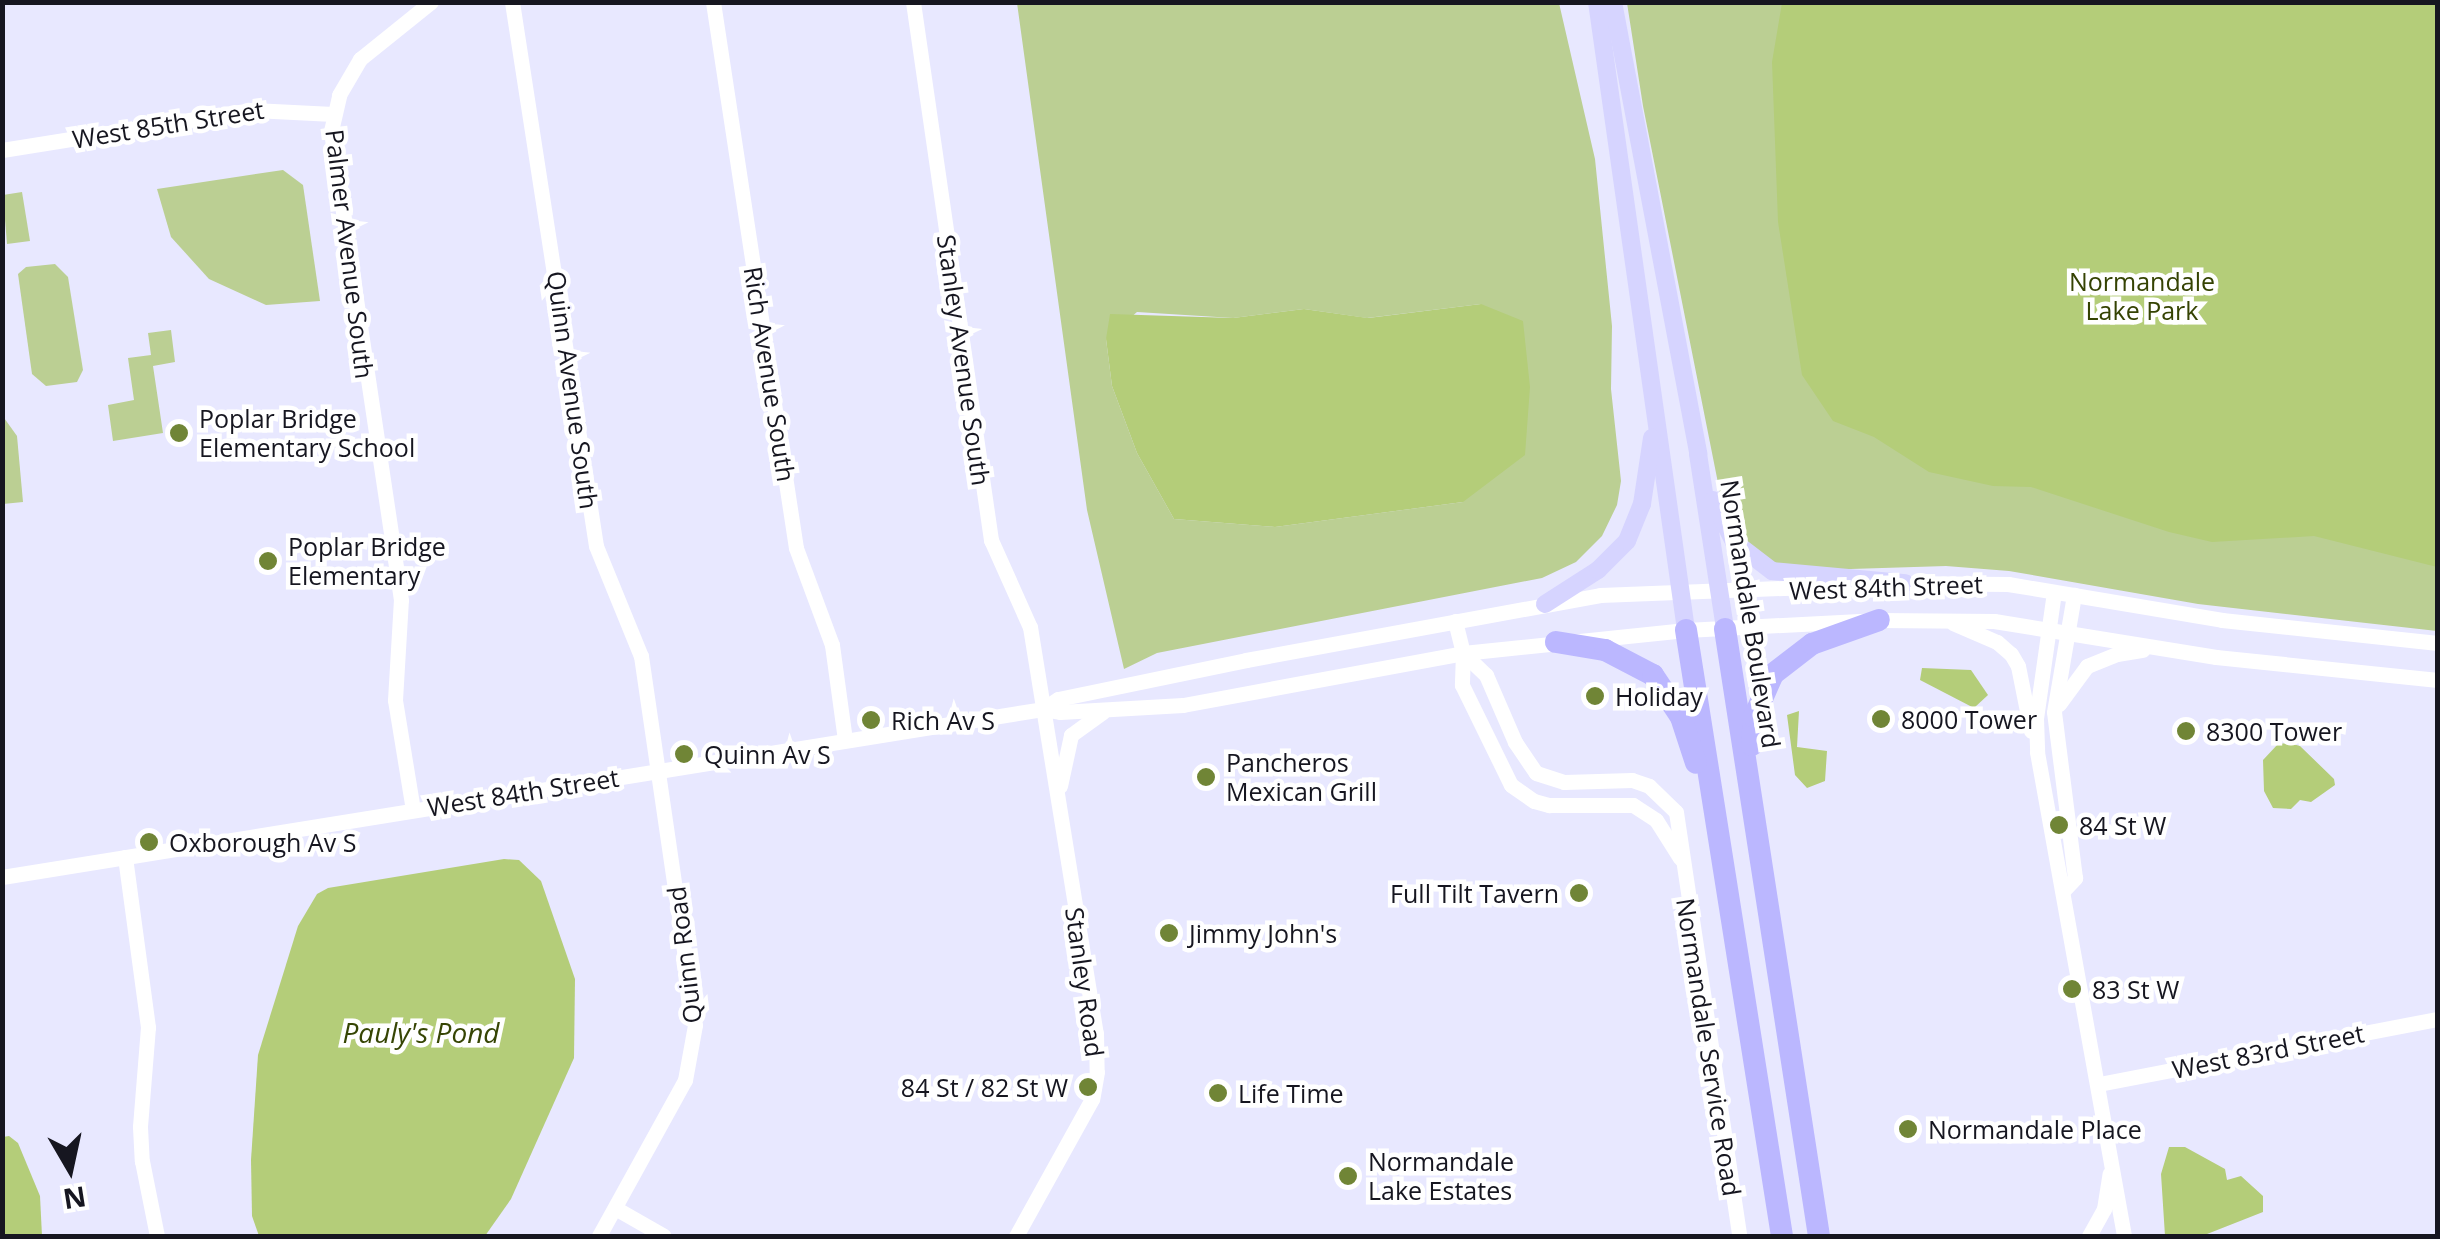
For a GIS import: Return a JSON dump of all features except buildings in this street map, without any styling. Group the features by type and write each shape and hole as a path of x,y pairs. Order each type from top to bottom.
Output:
{"highway":[{"path":"1750,788 1754,716 1769,678 1812,644 1880,620"},
{"name":"Normandale Boulevard","path":"1725,628 1820,1236"},
{"path":"1686,630 1782,1236"},
{"path":"1556,642 1605,650 1653,675 1681,717 1717,828"}],"main road":[{"path":"1597,2 1686,630"},
{"name":"Normandale Boulevard","path":"1613,2 1698,454 1725,628"},
{"path":"1545,604 1598,570 1627,541 1642,504 1655,412"},
{"path":"1698,454 1722,523 1734,542 1759,564 1785,574 1906,583"}],"street":[{"path":"333,114 343,85 360,59 431,2"},
{"name":"Quinn Avenue South","path":"512,2 596,546 604,574 637,636 659,770"},
{"name":"Rich Avenue South","path":"714,2 796,548 832,645 846,740"},
{"name":"Stanley Avenue South","path":"913,2 991,540 1001,569 1026,611 1043,708"},
{"name":"West 85th Street","path":"2,150 252,110 333,114"},
{"name":"Palmer Avenue South","path":"333,114 332,149 401,600 395,700 413,810"},
{"name":"West 84th Street","path":"1043,708 1058,700 1545,604 1600,595 1680,591 1906,583 2008,584 2250,624 2438,643"},
{"path":"2038,752 2036,718 2054,592"},
{"path":"2063,891 2075,878 2054,712 2074,595"},
{"path":"1940,618 1998,642 2018,666 2038,752 2124,1236"},
{"name":"West 84th Street","path":"2,877 1043,708 1106,710 1250,694 1463,654 1686,630 1940,618 2049,628 2160,647 2438,680"},
{"path":"1455,621 1463,654"},
{"path":"2054,712 2087,666 2117,654 2160,647"},
{"name":"Normandale Service Road","path":"1463,654 1462,685 1510,785 1534,801 1550,805 1633,805 1656,820 1680,858"},
{"name":"Normandale Service Road","path":"1463,654 1486,674 1521,753 1536,774 1564,782 1614,779 1649,786 1676,812 1682,830 1680,858 1738,1236"},
{"name":"Stanley Road","path":"1016,1236 1082,1119 1097,1072 1096,1033 1043,708"},
{"path":"1058,797 1071,734 1106,710"},
{"name":"Quinn Road","path":"599,1236 685,1080 695,1025 659,770"},
{"path":"124,857 148,1027 140,1127 157,1236"},
{"name":"West 83rd Street","path":"2099,1084 2438,1019"},
{"path":"2089,1236 2104,1209 2112,1160"},
{"path":"615,1208 664,1236"}],"green space":[{"path":"1017,3 1559,3 1595,159 1612,326 1611,389 1621,481 1617,505 1602,536 1576,562 1542,578 1157,653 1124,669 1087,510","holes":["1481,304 1463,502 1275,527 1174,519 1137,453 1112,386 1106,339 1137,312 1233,318 1304,309 1367,318"]},
{"name":"Normandale Lake Park","path":"1627,3 2437,3 2437,631 2198,604 2009,571 1946,566 1787,571 1751,552 1727,518 1720,493 1643,106"},
{"path":"283,170 303,185 320,301 266,305 209,279 171,237 157,189"},
{"path":"22,192 30,241 7,244 3,195"},
{"path":"55,264 68,277 83,370 77,382 46,386 32,374 18,274 26,267"},
{"path":"171,330 175,362 153,366 163,433 113,441 108,405 134,400 128,358 151,355 148,333"},
{"path":"2,415 17,436 23,502 3,504"}],"water":[{"name":"Normandale Lake Park","path":"1782,3 2437,3 2437,567 2314,536 2212,542 2169,532 2031,487 1993,486 1929,472 1874,437 1833,421 1802,375 1778,222 1772,62"},
{"path":"1481,304 1523,321 1530,387 1525,455 1463,502 1275,527 1174,519 1137,453 1112,386 1106,339 1110,314 1233,318 1304,309 1368,318"},
{"path":"1922,668 1971,670 1988,695 1974,708 1920,680"},
{"path":"1799,711 1797,747 1827,751 1825,781 1807,788 1795,775 1787,715"},
{"path":"2278,744 2300,746 2334,779 2335,785 2311,802 2300,800 2291,809 2273,808 2264,791 2263,760"},
{"name":"Pauly's Pond","path":"504,859 519,860 541,881 575,979 574,1058 511,1199 485,1236 259,1236 252,1216 251,1160 258,1055 298,926 317,894 328,888"},
{"path":"9,1136 18,1143 40,1196 42,1236 3,1236 3,1137"},
{"path":"2169,1147 2185,1147 2225,1169 2227,1180 2241,1176 2263,1196 2263,1212 2202,1236 2165,1236 2161,1174"}],"place":[{"name":"Poplar Bridge Elementary School","path":"179,433"},
{"name":"Poplar Bridge Elementary","path":"268,561"},
{"name":"Holiday","path":"1595,696"},
{"name":"8000 Tower","path":"1881,719"},
{"name":"Rich Av S","path":"871,720"},
{"name":"8300 Tower","path":"2186,731"},
{"name":"Quinn Av S","path":"684,754"},
{"name":"Pancheros Mexican Grill","path":"1206,777"},
{"name":"84 St W","path":"2059,825"},
{"name":"Oxborough Av S","path":"149,842"},
{"name":"Full Tilt Tavern","path":"1579,893"},
{"name":"Jimmy John's","path":"1169,933"},
{"name":"83 St W","path":"2072,989"},
{"name":"84 St / 82 St W","path":"1088,1087"},
{"name":"Life Time","path":"1218,1093"},
{"name":"Normandale Place","path":"1908,1129"},
{"name":"Normandale Lake Estates","path":"1348,1176"}]}
